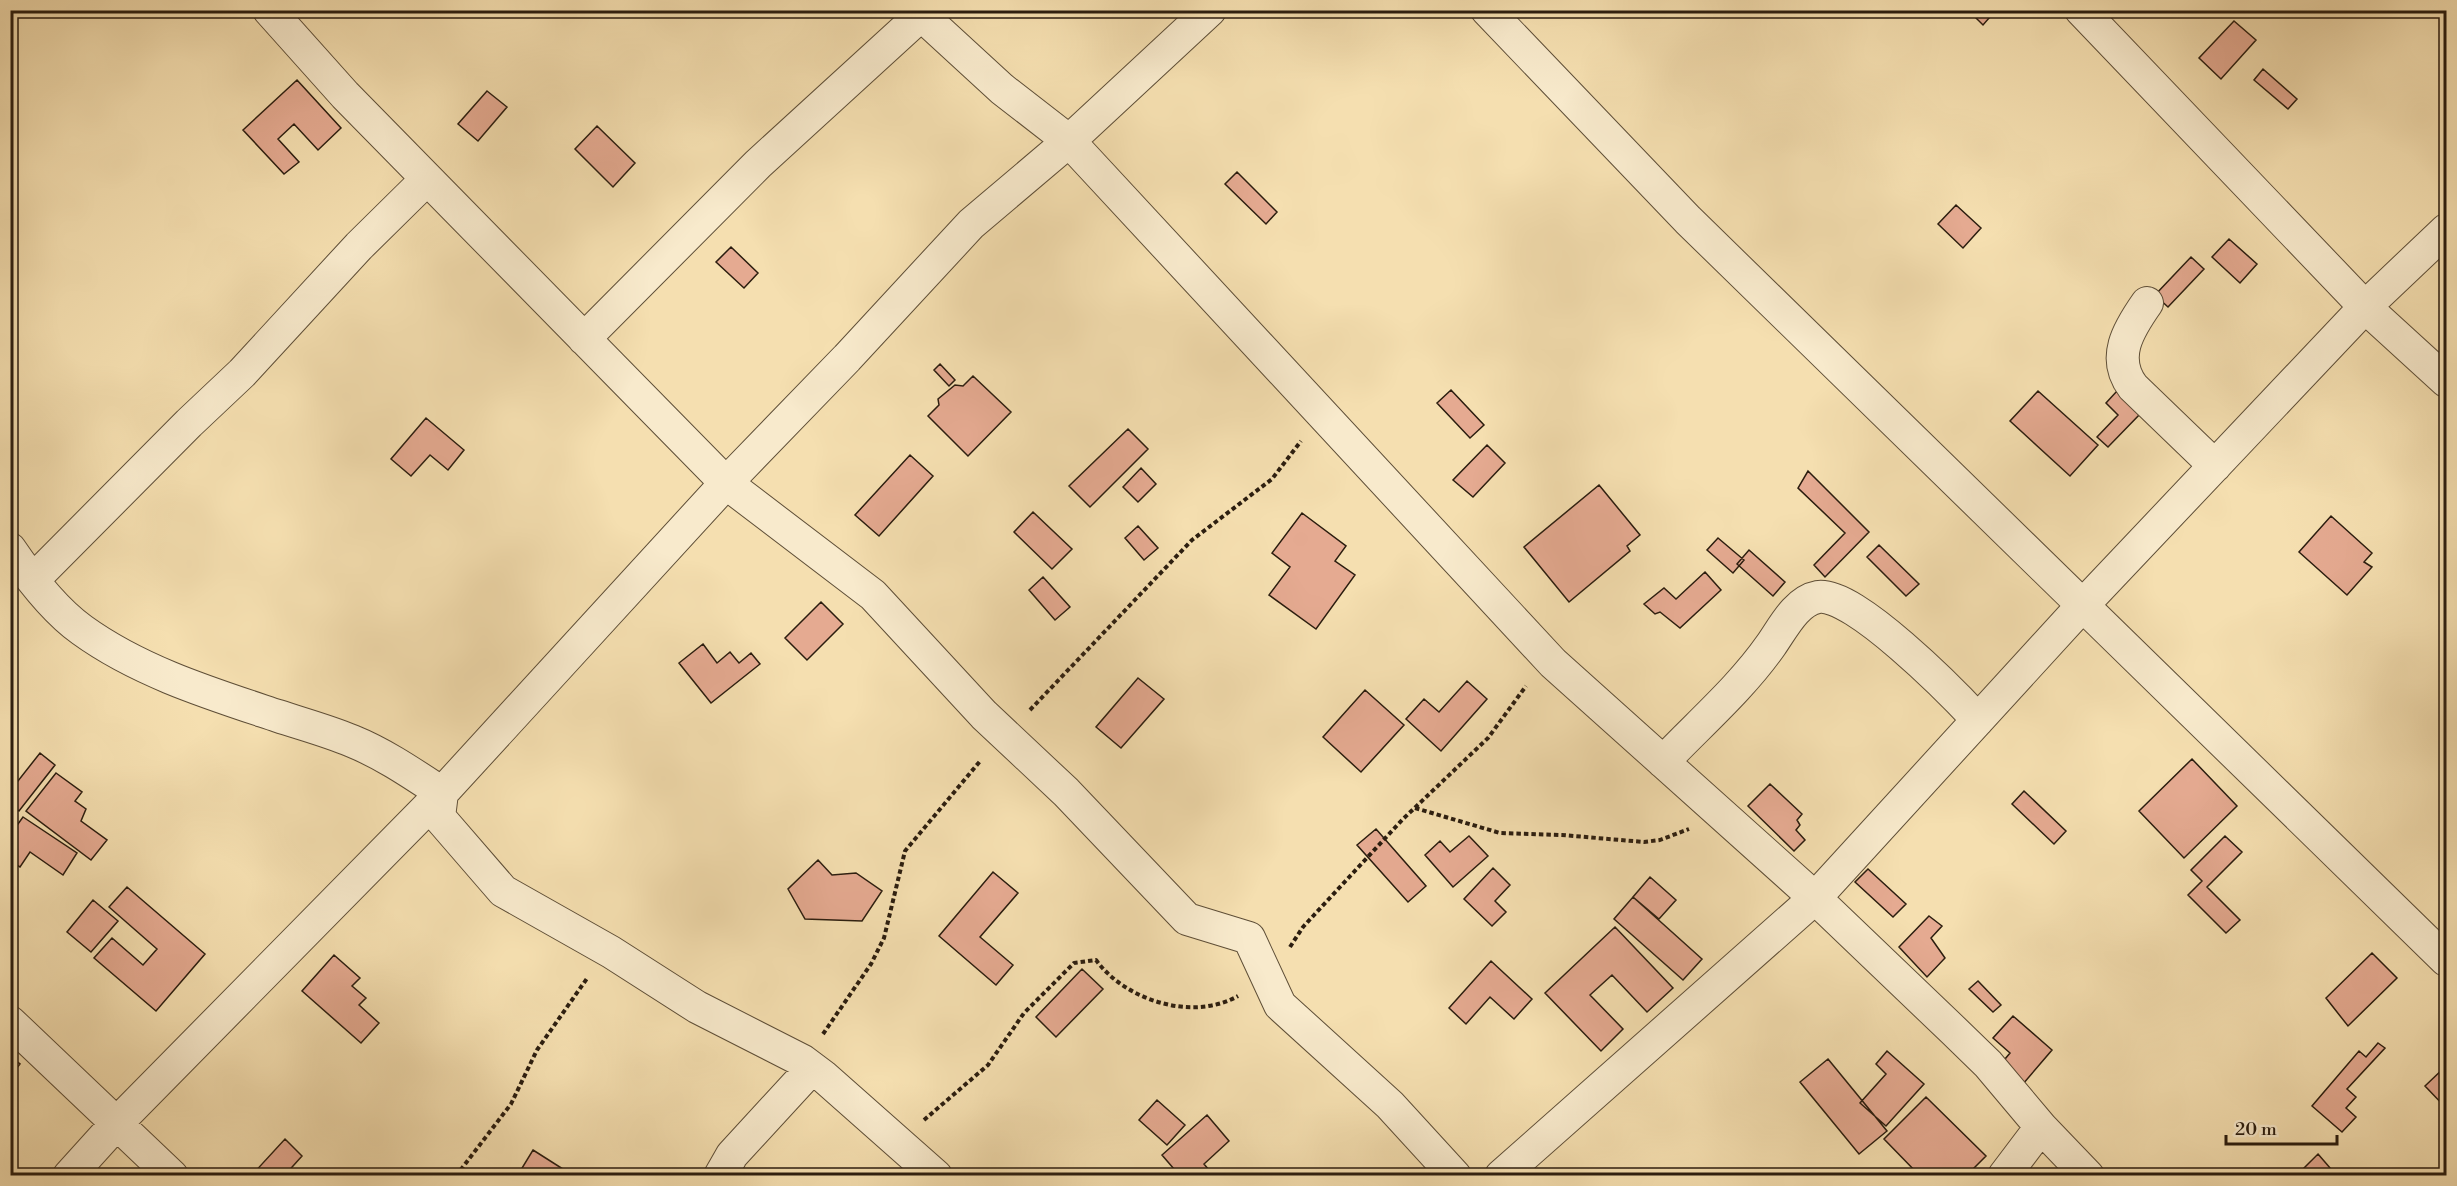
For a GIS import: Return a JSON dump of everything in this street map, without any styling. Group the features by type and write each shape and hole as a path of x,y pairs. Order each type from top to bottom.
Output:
{"street":[{"path":"269,10 345,94 427,179 726,483 873,596 984,714 1066,792 1186,919 1249,938 1280,1005 1390,1105 1455,1176"},
{"path":"69,1176 116,1124 442,793 726,483 848,358 971,224 1069,141 1210,10"},
{"path":"1486,10 1688,220 2446,960"},
{"path":"2081,10 2365,307 2446,381"},
{"path":"584,339 758,164 918,13 1002,89 1069,141 1553,663 1815,898 1988,1064 2041,1127 2088,1176"},
{"path":"34,579 242,373 359,246 427,179"},
{"path":"1501,1176 1815,898 2082,606 2365,307 2446,230"},
{"path":"2147,303 2128,333 2123,352 2122,374 2139,394 2215,466"},
{"path":"10,549 65,615 81,630 110,648 163,674 224,698 350,740 379,753 442,793"},
{"path":"1663,762 1761,659 1792,615 1803,604 1817,597 1830,597 1851,608 1933,672 1978,720"},
{"path":"442,793 439,817 503,891 611,952 697,1007 812,1068 936,1176"},
{"path":"10,1022 172,1176"},
{"path":"720,1176 732,1155 812,1068"},
{"path":"2004,1176 2041,1127"}],"path":[{"path":"1414,808 1500,833 1562,835 1644,842 1684,833 1714,808"},
{"path":"456,1176 511,1104 537,1050 588,978 611,952"}],"building":[{"path":"1968,10 1996,10 1983,25"},
{"path":"2234,21 2256,40 2221,79 2199,58"},
{"path":"2263,69 2297,99 2288,109 2254,80"},
{"path":"297,80 341,128 318,150 294,124 278,139 299,162 284,174 243,130"},
{"path":"487,91 507,107 478,141 458,124"},
{"path":"597,126 635,163 613,187 575,149"},
{"path":"1237,172 1277,212 1266,224 1225,184"},
{"path":"1956,205 1981,228 1963,248 1938,224"},
{"path":"2229,239 2257,264 2240,283 2212,257"},
{"path":"731,247 758,273 744,288 716,262"},
{"path":"2191,257 2204,269 2168,307 2155,295"},
{"path":"940,364 955,380 949,386 934,370"},
{"path":"973,376 1011,412 968,456 928,416 939,405 938,399 955,385 963,386"},
{"path":"1451,390 1484,425 1470,438 1437,403"},
{"path":"2038,391 2098,445 2070,476 2010,421"},
{"path":"2117,391 2141,413 2108,447 2097,437 2118,415 2106,403"},
{"path":"426,418 464,450 448,470 430,455 411,476 391,459"},
{"path":"1128,429 1148,449 1090,507 1069,486"},
{"path":"1487,445 1505,463 1473,497 1453,480"},
{"path":"910,455 933,476 879,536 855,515"},
{"path":"1141,468 1156,484 1138,502 1123,487"},
{"path":"1808,471 1869,532 1825,577 1814,565 1845,533 1798,488"},
{"path":"1599,485 1640,535 1627,546 1630,551 1569,602 1524,547"},
{"path":"1033,512 1072,549 1052,569 1014,532"},
{"path":"1302,513 1346,546 1335,561 1355,575 1316,629 1269,595 1290,567 1272,553"},
{"path":"2331,516 2372,553 2364,562 2372,567 2347,595 2299,552"},
{"path":"1138,526 1158,548 1144,560 1125,538"},
{"path":"1718,538 1744,560 1733,573 1707,550"},
{"path":"1879,545 1919,584 1906,596 1867,557"},
{"path":"1749,550 1785,582 1773,596 1737,564"},
{"path":"1705,572 1721,590 1680,628 1660,612 1655,614 1644,604 1664,588 1676,599"},
{"path":"1043,577 1070,607 1055,620 1029,590"},
{"path":"821,602 843,624 807,660 785,638"},
{"path":"703,644 717,663 730,652 739,663 751,653 760,664 711,703 679,663"},
{"path":"1138,678 1164,699 1121,748 1096,727"},
{"path":"1467,681 1487,699 1441,751 1406,719 1424,699 1439,712"},
{"path":"1365,690 1404,725 1361,772 1323,737"},
{"path":"40,753 55,765 19,811 10,804 10,774 18,781"},
{"path":"2192,759 2237,806 2184,858 2139,811"},
{"path":"56,773 82,792 75,801 86,809 81,821 107,840 91,860 26,811"},
{"path":"1770,784 1802,814 1797,820 1800,825 1796,830 1805,840 1794,851 1748,806"},
{"path":"2024,791 2066,831 2054,844 2012,804"},
{"path":"23,817 77,853 63,875 30,852 20,867 10,861 10,835"},
{"path":"1376,829 1426,886 1408,902 1357,845"},
{"path":"1469,836 1488,856 1453,887 1425,855 1440,841 1450,852"},
{"path":"2225,836 2242,852 2207,887 2240,920 2226,933 2188,895 2202,881 2191,870"},
{"path":"818,860 832,875 856,873 882,891 862,921 805,919 788,889"},
{"path":"1493,868 1510,885 1495,901 1506,912 1492,926 1464,899"},
{"path":"1868,869 1906,904 1893,917 1855,882"},
{"path":"993,872 1018,893 980,937 1013,965 996,985 939,936"},
{"path":"1650,877 1676,900 1659,919 1633,897"},
{"path":"127,887 205,954 156,1011 94,958 112,938 143,965 157,949 109,907"},
{"path":"1633,897 1702,959 1683,980 1614,919"},
{"path":"93,900 118,921 91,952 67,932"},
{"path":"1929,916 1942,926 1931,938 1945,958 1927,977 1899,947"},
{"path":"1615,927 1673,988 1647,1012 1612,975 1590,995 1623,1029 1601,1051 1545,993"},
{"path":"2372,953 2397,978 2348,1026 2326,998"},
{"path":"334,955 360,978 352,986 366,998 359,1005 379,1023 361,1043 302,991"},
{"path":"1491,961 1532,999 1514,1019 1490,997 1466,1024 1449,1008"},
{"path":"1082,969 1103,989 1056,1037 1036,1017"},
{"path":"1978,981 2001,1005 1993,1012 1969,989"},
{"path":"2013,1016 2052,1050 2023,1084 2000,1065 2010,1053 1993,1038"},
{"path":"2378,1043 2385,1048 2347,1089 2356,1097 2346,1108 2356,1117 2342,1132 2312,1106 2359,1051 2366,1057"},
{"path":"1887,1051 1924,1084 1886,1126 1860,1103 1886,1074 1876,1064"},
{"path":"10,1056 20,1064 10,1077"},
{"path":"1828,1059 1887,1131 1859,1154 1800,1082"},
{"path":"2446,1066 2446,1108 2425,1086"},
{"path":"1926,1097 1986,1156 1966,1176 1920,1176 1884,1139"},
{"path":"1157,1100 1185,1125 1167,1145 1139,1120"},
{"path":"1207,1115 1229,1141 1204,1164 1214,1176 1180,1176 1162,1155"},
{"path":"285,1139 302,1156 284,1176 251,1176"},
{"path":"533,1150 574,1176 524,1176 519,1173"},
{"path":"2318,1154 2337,1176 2311,1176 2304,1168"}]}
